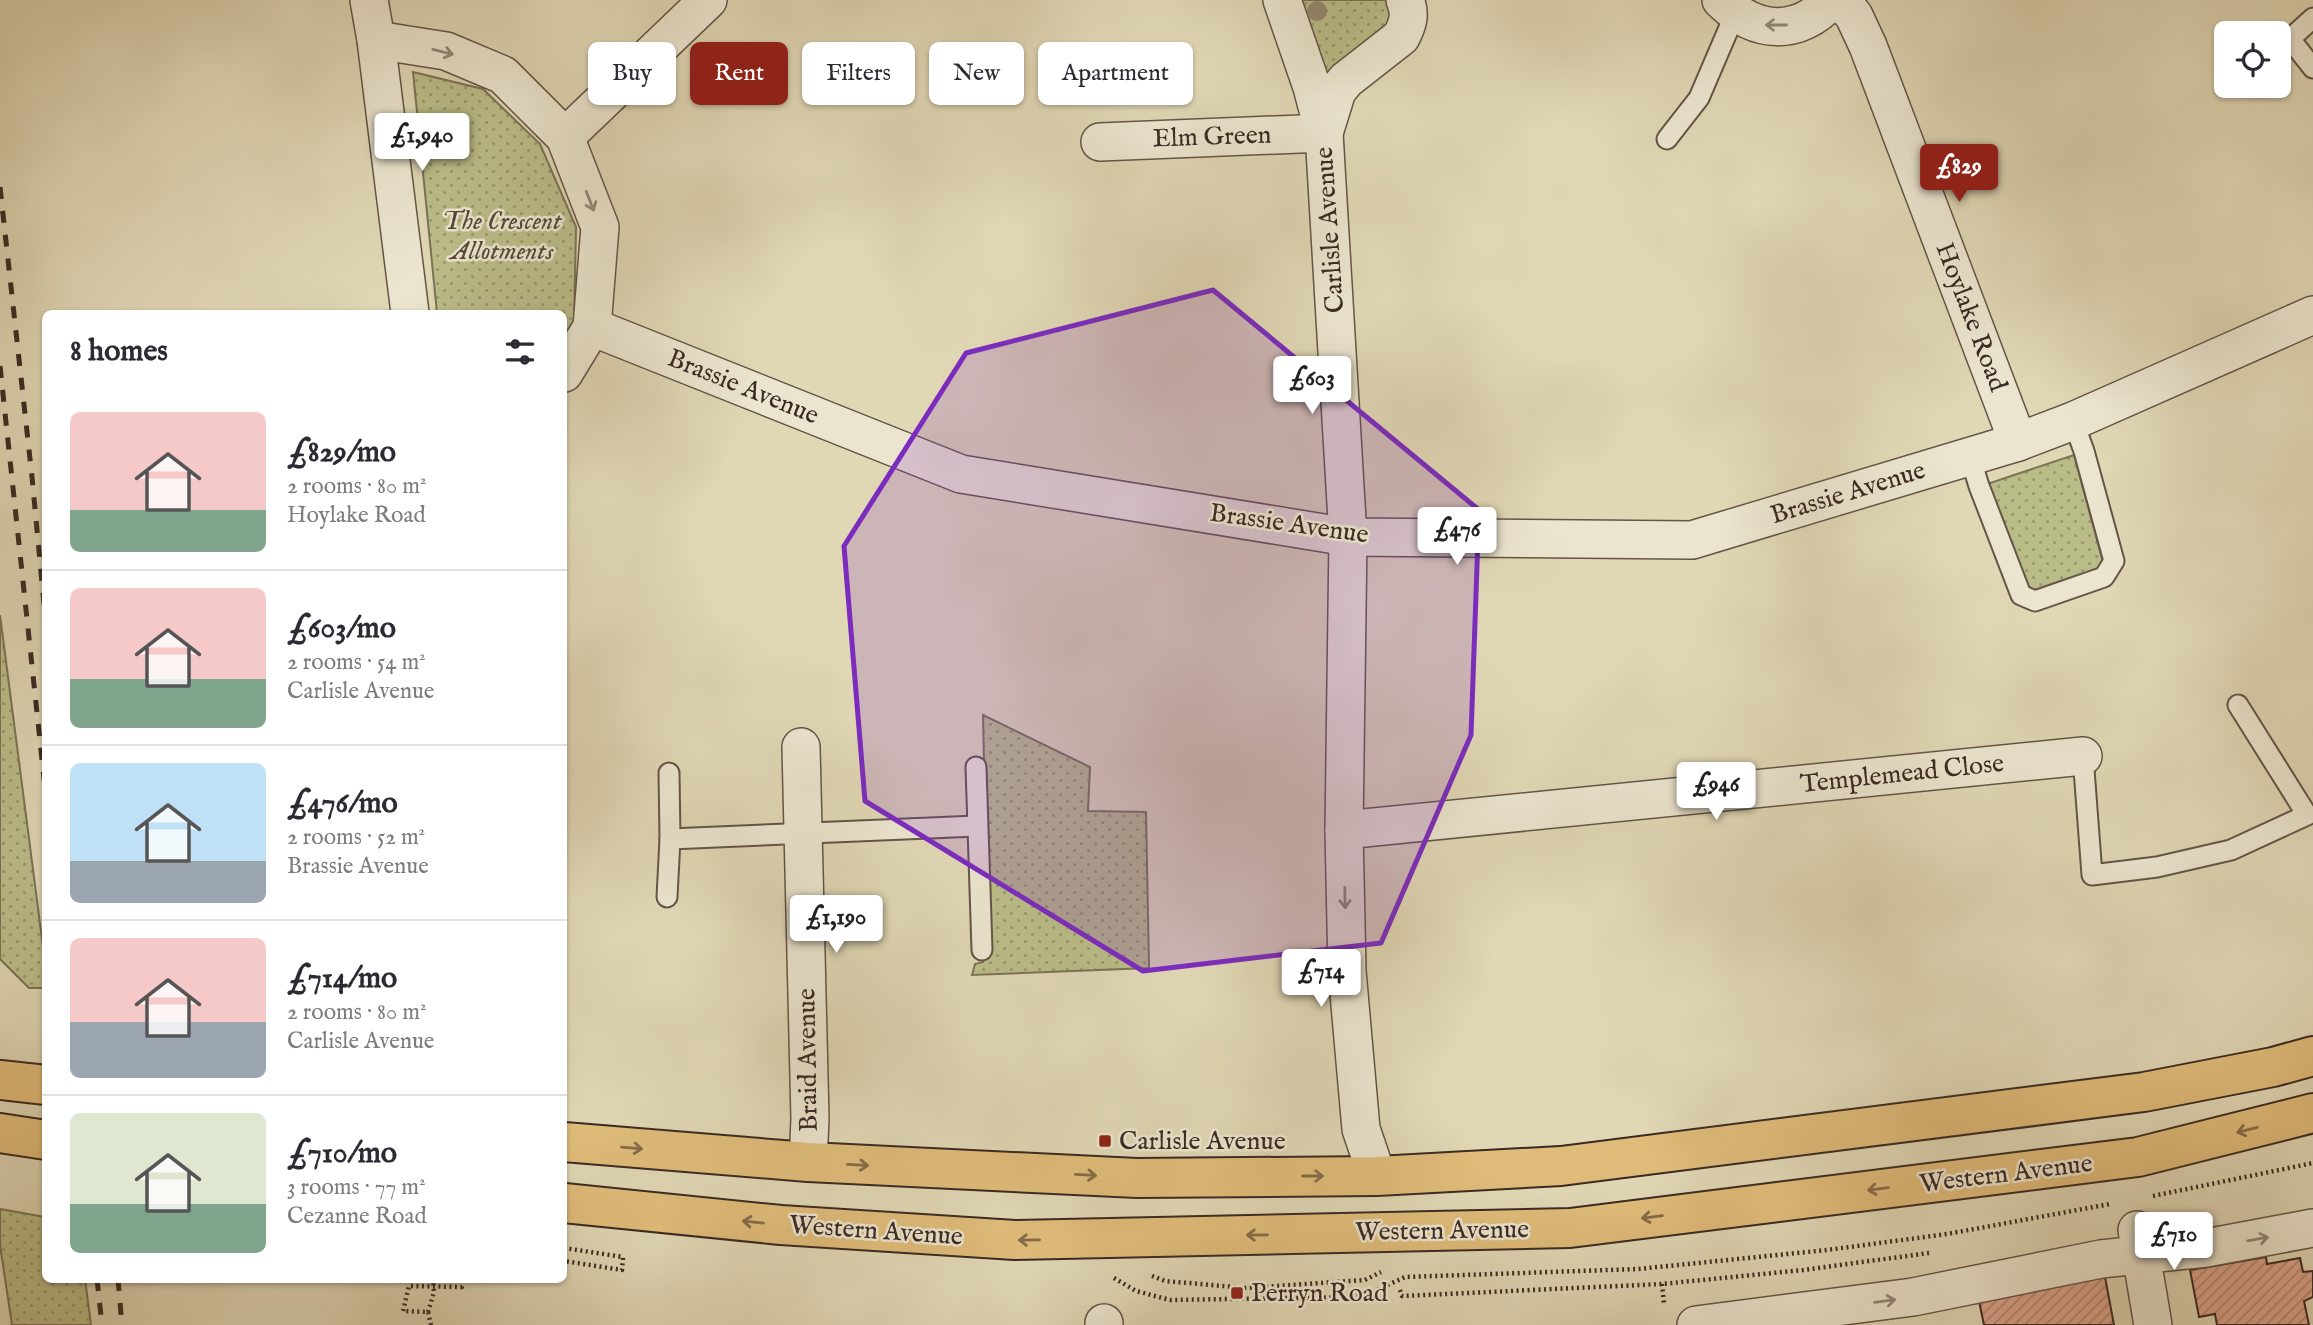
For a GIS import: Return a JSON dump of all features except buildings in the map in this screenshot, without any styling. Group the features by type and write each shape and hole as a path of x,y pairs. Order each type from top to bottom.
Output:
{"highway":[{"path":"567,1142 808,1162 1137,1178 1377,1176 1561,1166 2144,1092 2273,1067 2313,1056"},
{"path":"0,1080 42,1085"},
{"name":"Western Avenue","path":"567,1203 781,1225 1014,1240 1570,1228 2138,1157 2313,1113"},
{"path":"0,1133 42,1139"}],"street":[{"path":"369,0 411,310"},
{"path":"565,137 708,0"},
{"name":"Carlisle Avenue","path":"1282,0 1312,87 1324,133 1348,537 1344,830 1347,971 1361,1129 1377,1176"},
{"path":"1324,133 1341,86 1401,37 1407,27 1410,10 1405,0"},
{"path":"1728,7 1755,24 1778,27 1801,23 1821,12 1832,0"},
{"name":"Hoylake Road","path":"1840,0 1854,16 1868,46 2018,442"},
{"path":"376,40 446,51 503,75 565,137 600,227 592,327 567,368"},
{"name":"Elm Green","path":"1100,142 1324,133"},
{"name":"Brassie Avenue","path":"592,327 961,474 1348,537 1692,540 2018,442 2073,421 2313,315"},
{"name":"Braid Avenue","path":"801,747 810,1119 808,1162"},
{"name":"Templemead Close","path":"1344,830 2083,757"},
{"path":"2135,1221 2206,1248 2313,1228"},
{"path":"1696,1325 1913,1297 2101,1259 2135,1221"},
{"path":"2135,1221 2153,1325"}],"lane":[{"path":"1667,139 1699,98 1728,7"},
{"path":"2313,18 2290,39 2313,68"},
{"path":"1970,457 2021,595 2035,601 2104,577 2114,561 2084,451 2073,421"},
{"path":"2083,757 2092,874 2157,867 2231,850 2307,815 2238,705"},
{"path":"976,767 982,950"},
{"path":"667,897 669,773"},
{"path":"670,839 977,826"}],"path":[{"name":"Western Avenue","path":"1136,1291 1170,1300 1353,1297 1367,1294 1405,1277 1638,1269 1826,1250 1947,1234 2135,1221 2313,1163"},
{"path":"567,1248 623,1257 622,1270 567,1263"},
{"path":"1400,1290 1402,1296 1662,1284 1803,1270 1935,1252"},
{"path":"567,1263 623,1272"},
{"path":"1143,1273 1165,1281 1246,1289 1364,1280 1391,1268"},
{"path":"428,1312 403,1311 410,1286 462,1287 462,1283"},
{"path":"431,1325 428,1312 434,1292 433,1286"}],"highlighted area":[{"path":"1213,290 1479,510 1471,735 1381,943 1143,971 865,801 844,546 966,353"}],"green space":[{"path":"1293,0 1394,0 1399,14 1335,74 1327,73 1322,68"},
{"name":"The Crescent Allotments","path":"413,72 483,89 540,144 576,227 574,324 567,335 567,310 437,310"},
{"path":"2074,455 2104,566 2098,573 2034,593 2026,588 1987,484"},
{"path":"0,615 42,939 42,988 29,988 0,959"},
{"path":"983,715 1090,767 1088,811 1146,812 1149,968 972,975 975,964 983,962 988,952"},
{"path":"0,1209 42,1216 42,1283 86,1283 91,1325 12,1325 0,1245"}],"railway":[{"path":"0,187 42,583"},
{"path":"0,366 42,760"},
{"path":"97,1283 102,1325"},
{"path":"118,1283 122,1325"}],"place":[{"name":"Carlisle Avenue","path":"1105,1141"},
{"name":"Perryn Road","path":"1237,1293"}]}
